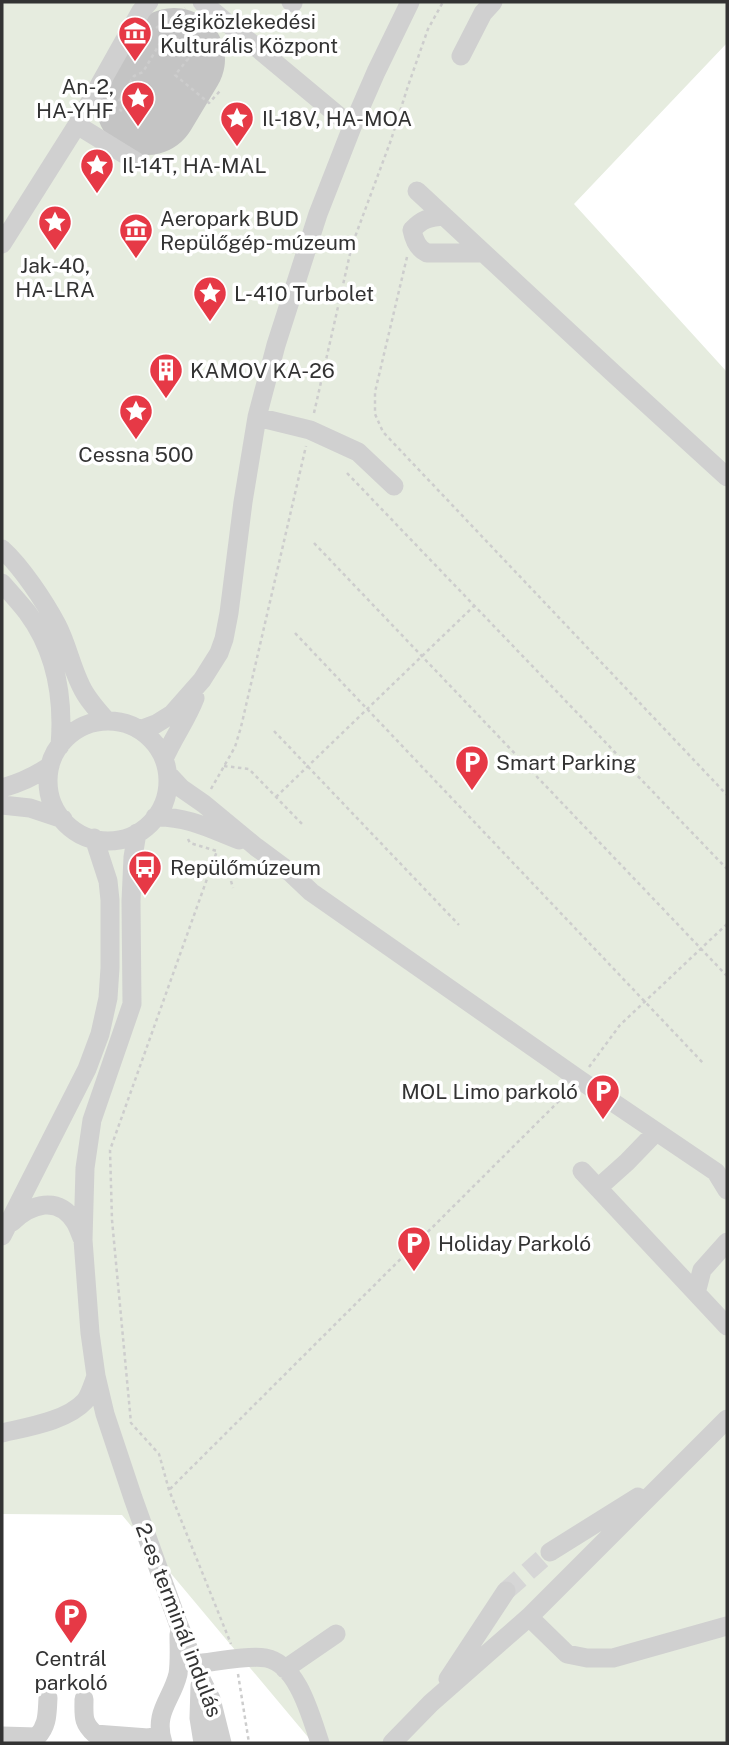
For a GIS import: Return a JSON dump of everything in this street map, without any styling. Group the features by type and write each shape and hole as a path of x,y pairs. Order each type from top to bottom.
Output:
{"street":[{"path":"2,244 76,125 141,11 149,2"},
{"path":"140,730 172,714 202,680 219,653 224,639 257,417 276,345 318,214 352,127 410,2"},
{"path":"461,56 483,13 493,2"},
{"path":"193,5 352,127"},
{"path":"76,125 137,162"},
{"path":"417,191 727,477"},
{"path":"444,216 432,216 420,221 412,230 413,237 422,250 427,253 483,253"},
{"path":"257,417 310,430 358,452 394,486"},
{"path":"2,549 41,598 57,625 81,687 107,721"},
{"path":"2,583 27,612 50,656 61,703 60,746"},
{"path":"2,805 30,808 62,819 77,831 94,838 112,840 137,833 155,817 166,797 166,766 170,744 191,709 202,680"},
{"path":"62,819 51,799 49,788 50,766 60,746 73,733 89,724 107,721 124,723 140,730 154,743 181,788 204,803 291,873 310,892 716,1172 727,1190"},
{"path":"2,788 36,776 50,766"},
{"path":"155,817 195,822 256,847"},
{"name":"2-es terminál indulás","path":"137,833 131,901 132,1004 92,1120 85,1168 83,1240 89,1320 96,1376 105,1414 178,1623 211,1699 222,1743"},
{"path":"3,1228 23,1195 87,1069 100,1034 108,998 110,900 108,881 94,838"},
{"path":"598,1188 656,1132"},
{"path":"582,1171 727,1326"},
{"path":"3,1228 23,1212 38,1205 51,1206 66,1211 76,1222 83,1240"},
{"path":"696,1293 702,1270 727,1242"},
{"path":"2,1433 73,1411 86,1400 96,1376"},
{"path":"392,1743 431,1703 529,1617 727,1419"},
{"path":"550,1552 669,1477"},
{"path":"431,1703 506,1591"},
{"path":"529,1617 567,1654 587,1658 613,1658 727,1626"},
{"path":"84,1699 83,1718 86,1726 95,1734 162,1740 163,1706 178,1672 178,1623"},
{"path":"285,1669 336,1634"},
{"path":"203,1743 197,1671 235,1660 254,1658 275,1661 300,1688 320,1743"},
{"path":"2,1736 34,1740 44,1730 47,1722 48,1698"}],"path":[{"path":"204,803 234,747 244,715 352,246 428,29 443,2"},
{"path":"156,28 193,5"},
{"path":"115,107 134,76 143,72 162,37 188,59 175,75 209,103 220,90"},
{"path":"413,237 375,392 375,414 383,432 727,795"},
{"path":"347,473 727,869"},
{"path":"314,542 727,976"},
{"path":"276,797 475,605"},
{"path":"295,633 704,1064"},
{"path":"274,731 459,925"},
{"path":"224,766 249,769 302,824"},
{"path":"195,822 188,837 190,843 217,851 110,1150 112,1220 131,1423 159,1454 169,1490 229,1639 238,1673 249,1743"},
{"path":"213,861 226,867 233,888"},
{"path":"169,1490 580,1080 620,1025 727,924"}],"shaded area":[{"path":"2,2 727,2 727,43 574,204 727,372 727,1743 313,1743 122,1515 2,1514"}],"runway":[{"path":"147,104 174,59"}],"tunnel":[{"path":"506,1591 550,1552"}],"place":[{"name":"Légiközlekedési Kulturális Központ","path":"135,63"},
{"name":"An-2, HA-YHF","path":"138,128"},
{"name":"Il-18V, HA-MOA","path":"237,148"},
{"name":"Il-14T, HA-MAL","path":"97,195"},
{"name":"Jak-40, HA-LRA","path":"55,252"},
{"name":"Aeropark BUD Repülőgép-múzeum","path":"136,260"},
{"name":"L-410 Turbolet","path":"210,323"},
{"name":"KAMOV KA-26","path":"166,400"},
{"name":"Cessna 500","path":"136,441"},
{"name":"Smart Parking","path":"472,792"},
{"name":"Repülőmúzeum","path":"145,897"},
{"name":"MOL Limo parkoló","path":"603,1121"},
{"name":"Holiday Parkoló","path":"414,1273"},
{"name":"Centrál parkoló","path":"71,1645"}]}
